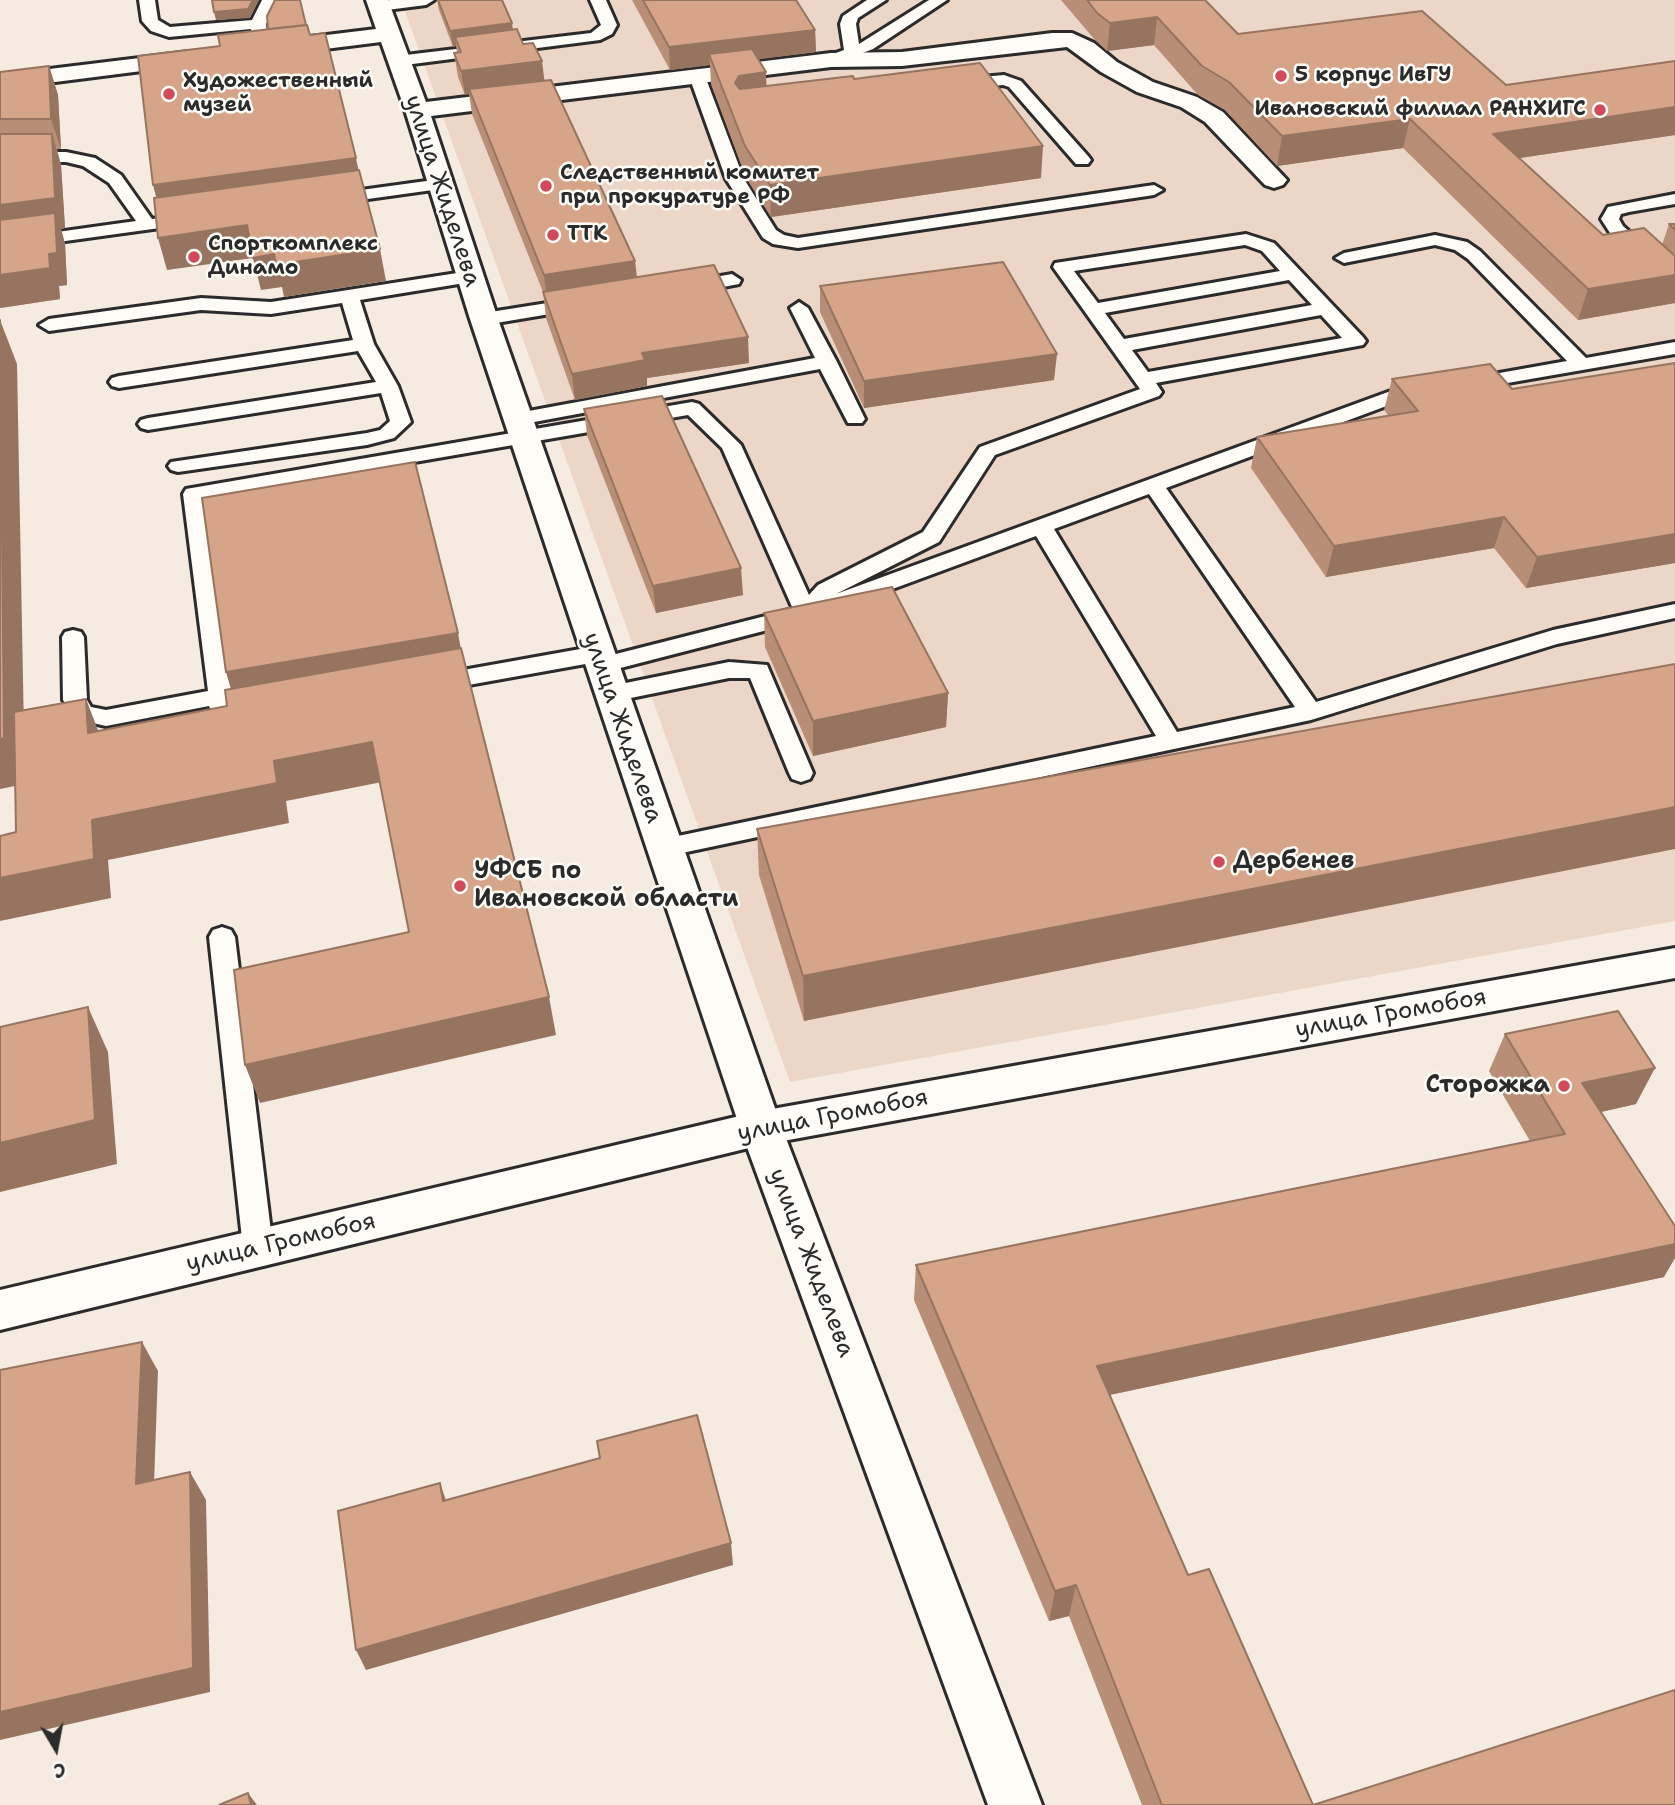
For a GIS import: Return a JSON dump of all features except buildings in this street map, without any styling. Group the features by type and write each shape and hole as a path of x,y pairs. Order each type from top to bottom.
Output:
{"street":[{"path":"254,51 386,25"},
{"name":"улица Жиделева","path":"386,25 417,110 478,300 663,848 761,1128 1015,1805"},
{"path":"417,110 697,76 764,79 841,56 902,59 1052,40 1072,40 1145,87 1189,102 1214,117 1273,180"},
{"path":"0,82 206,57"},
{"name":"улица Громобоя","path":"0,1310 761,1128 1675,963"}],"lane":[{"path":"148,0 150,21 156,28 169,32 258,24"},
{"path":"254,51 258,24 270,0"},
{"path":"386,25 426,0"},
{"path":"386,25 594,37 607,31 609,25 598,0"},
{"path":"841,56 851,16 878,0"},
{"path":"841,56 867,46 939,0"},
{"path":"697,76 735,178 769,234 779,240 798,243 1154,190"},
{"path":"946,86 988,80 1004,80 1015,85 1083,160"},
{"path":"0,157 66,157 89,162 115,179 148,225"},
{"path":"308,202 441,184"},
{"path":"1675,199 1626,207 1614,211 1610,219 1616,229 1675,282"},
{"path":"0,245 201,217"},
{"path":"806,613 826,590 931,537 987,451 1152,392 1062,267 1246,239 1268,247 1356,341 1143,379"},
{"path":"1344,258 1435,240 1461,246 1474,255 1581,364"},
{"path":"668,282 729,273"},
{"path":"1093,310 1294,274"},
{"path":"49,325 201,304 271,307 349,296 478,300 594,294"},
{"path":"178,466 387,434 401,422 388,386 364,344 349,296"},
{"path":"799,308 855,419"},
{"path":"1119,346 1326,308"},
{"path":"119,382 364,344"},
{"path":"603,671 806,613 1395,396 1675,348"},
{"path":"274,713 233,720 222,711 194,494 521,428 827,362"},
{"path":"148,424 388,386"},
{"path":"521,428 692,408 732,445 806,613"},
{"path":"1154,485 1311,712"},
{"path":"1041,526 1171,741"},
{"path":"663,848 1311,712 1553,637 1675,611"},
{"path":"73,637 75,700 83,713 106,718 221,696"},
{"path":"408,688 603,671 759,670 801,773"},
{"path":"222,937 258,1248"}],"shaded area":[{"path":"401,0 1675,0 1675,921 790,1082"}],"place":[{"name":"5 корпус ИвГУ","path":"1281,76"},
{"name":"Художественный музей","path":"169,94"},
{"name":"Ивановский филиал РАНХИГС","path":"1600,110"},
{"name":"Следственный комитет при прокуратуре РФ","path":"546,186"},
{"name":"ТТК","path":"553,235"},
{"name":"Спорткомплекс Динамо","path":"194,257"},
{"name":"Дербенев","path":"1219,862"},
{"name":"УФСБ по Ивановской области","path":"460,886"},
{"name":"Сторожка","path":"1564,1086"}]}
